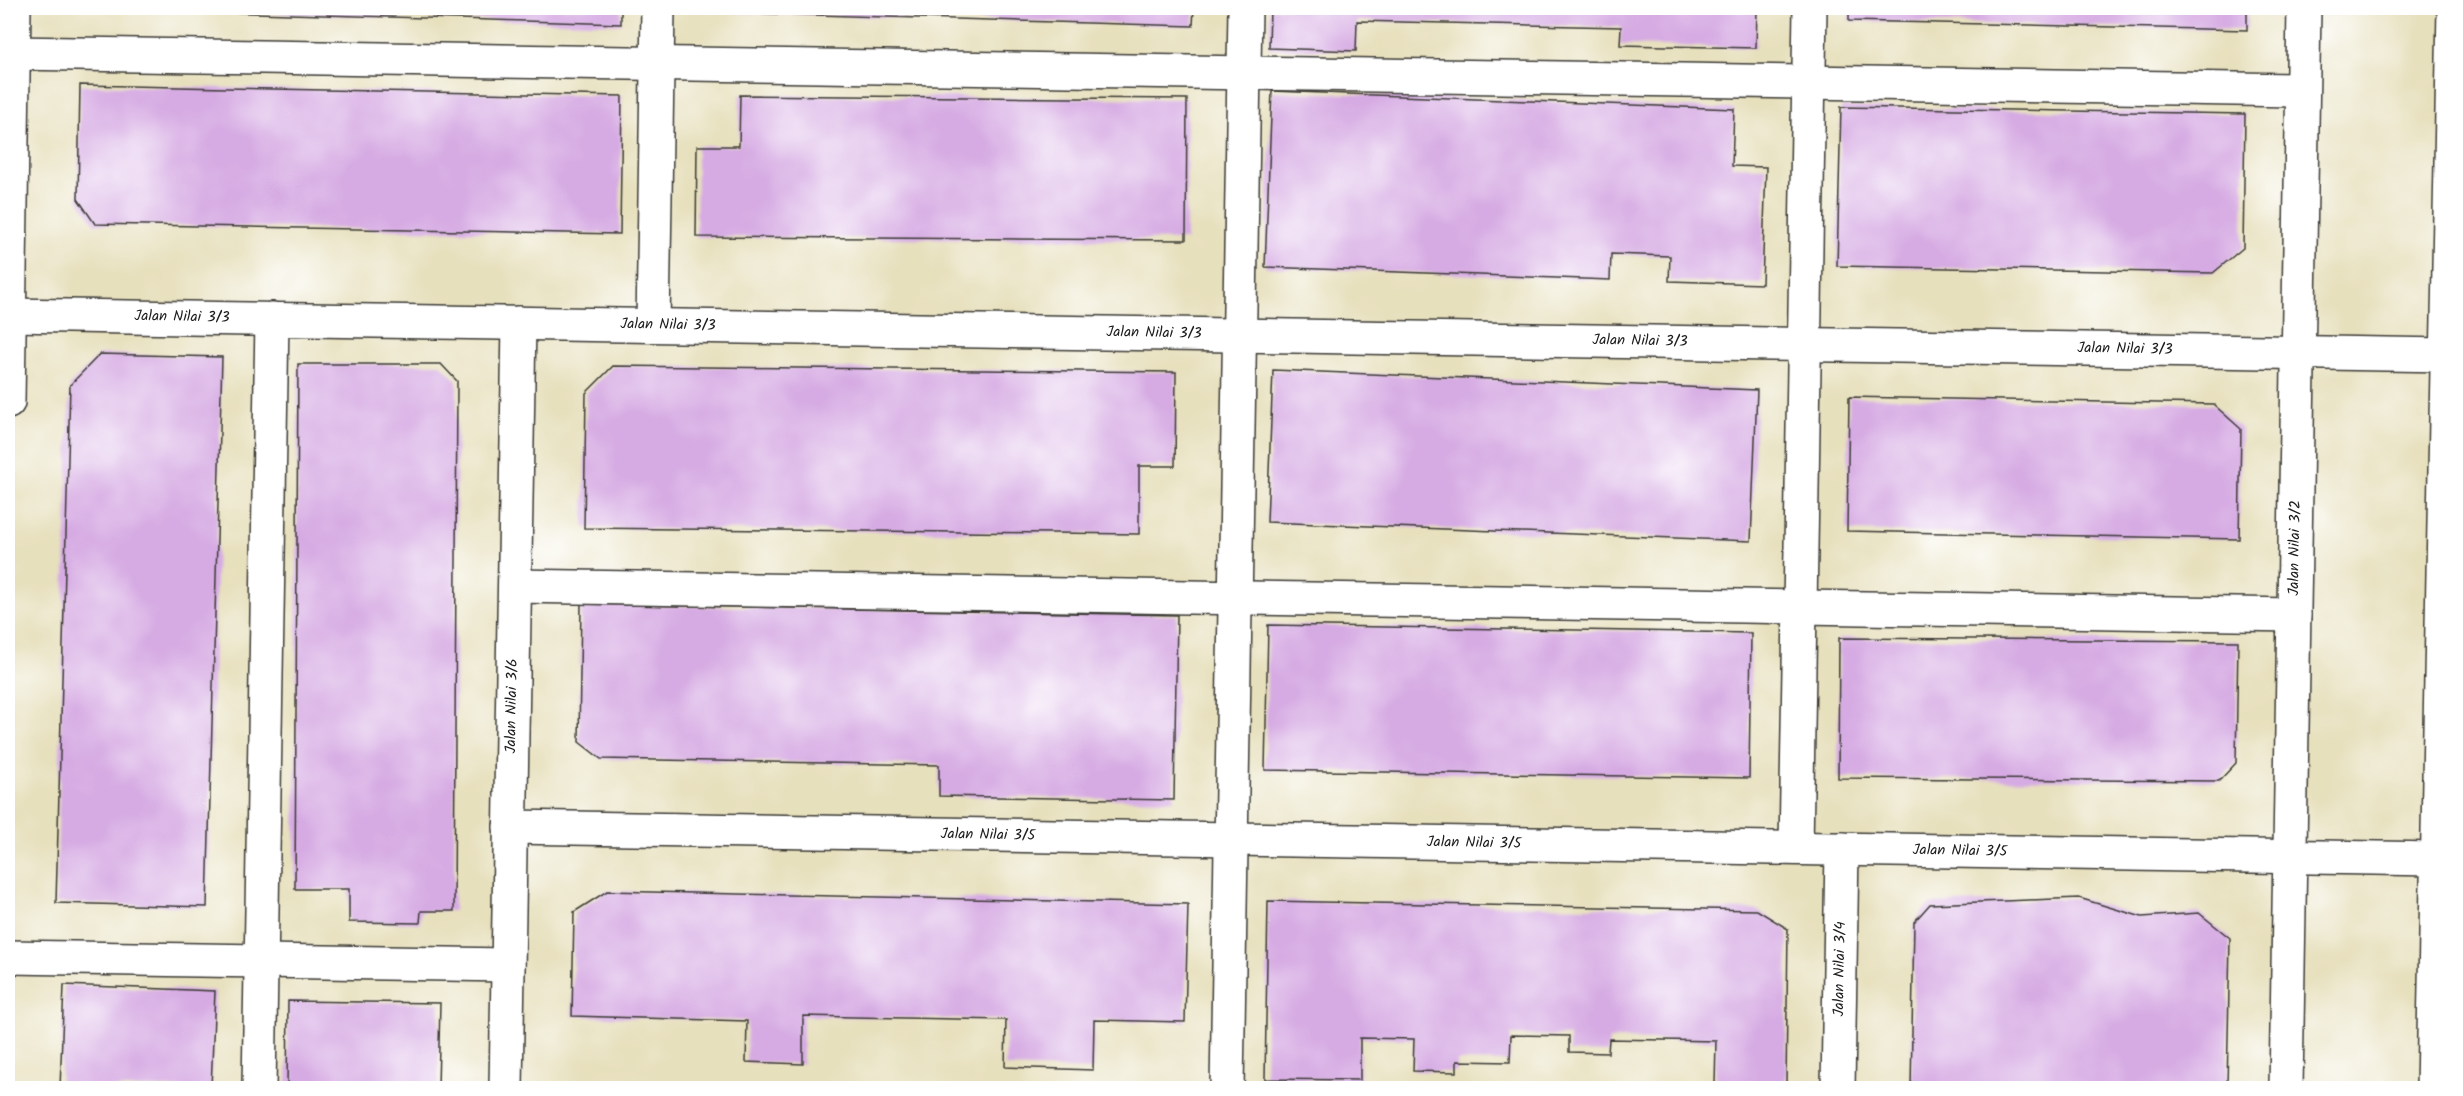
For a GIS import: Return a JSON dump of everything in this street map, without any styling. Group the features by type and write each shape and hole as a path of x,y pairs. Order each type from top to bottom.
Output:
{"street":[{"path":"8,402 14,8"},
{"path":"653,325 658,8"},
{"path":"1227,1089 1245,8"},
{"path":"1796,848 1809,8"},
{"name":"Jalan Nilai 3/2","path":"2286,1089 2304,8"},
{"path":"2433,1089 2443,876 2449,557 2447,355 2454,8"},
{"path":"13,53 2302,90"},
{"name":"Jalan Nilai 3/3","path":"9,315 2447,355"},
{"path":"260,1089 272,319"},
{"name":"Jalan Nilai 3/6","path":"506,1089 519,323"},
{"path":"514,586 2294,615"},
{"name":"Jalan Nilai 3/5","path":"510,827 2290,857 2443,876"},
{"name":"Jalan Nilai 3/4","path":"1838,1089 1842,849"},
{"path":"8,957 508,965"}],"building":[{"path":"621,8 621,24 126,9"},
{"path":"713,8 1194,8 1193,26 713,12"},
{"path":"1270,8 1757,8 1756,48 1620,45 1621,27 1357,21 1356,51 1269,48"},
{"path":"1849,8 2247,8 2247,30 1849,21"},
{"path":"80,85 622,96 620,234 95,224 78,199"},
{"path":"1272,91 1734,109 1732,166 1766,167 1762,284 1669,281 1670,256 1611,254 1610,280 1265,267"},
{"path":"740,95 1187,99 1186,240 696,237 697,146 739,146"},
{"path":"1841,107 2245,114 2243,248 2213,273 1837,266"},
{"path":"100,354 222,357 207,907 56,903 70,385"},
{"path":"298,364 441,364 457,381 454,911 421,911 420,923 349,922 349,889 295,889"},
{"path":"613,366 1176,372 1175,466 1139,466 1139,534 584,528 586,393"},
{"path":"1273,370 1757,390 1751,541 1267,522"},
{"path":"1849,397 2213,404 2241,429 2239,539 1847,531"},
{"path":"581,604 1177,615 1174,800 939,796 939,765 601,759 579,742"},
{"path":"1268,625 1751,633 1749,778 1265,770"},
{"path":"1839,638 2238,641 2236,763 2219,781 1838,778"},
{"path":"607,891 1188,904 1185,1022 1094,1020 1093,1070 1005,1067 1006,1020 803,1016 803,1064 746,1062 747,1021 572,1016 574,912"},
{"path":"2079,898 2142,917 2199,913 2230,938 2227,1088 1911,1088 1914,922 1930,904"},
{"path":"1268,901 1757,910 1788,929 1786,1085 1715,1084 1716,1041 1609,1039 1608,1053 1569,1052 1569,1036 1511,1035 1510,1062 1457,1061 1457,1072 1413,1071 1414,1039 1360,1038 1360,1080 1265,1079"},
{"path":"64,985 215,991 211,1088 60,1088"},
{"path":"288,1001 440,1003 438,1088 287,1088"}]}
